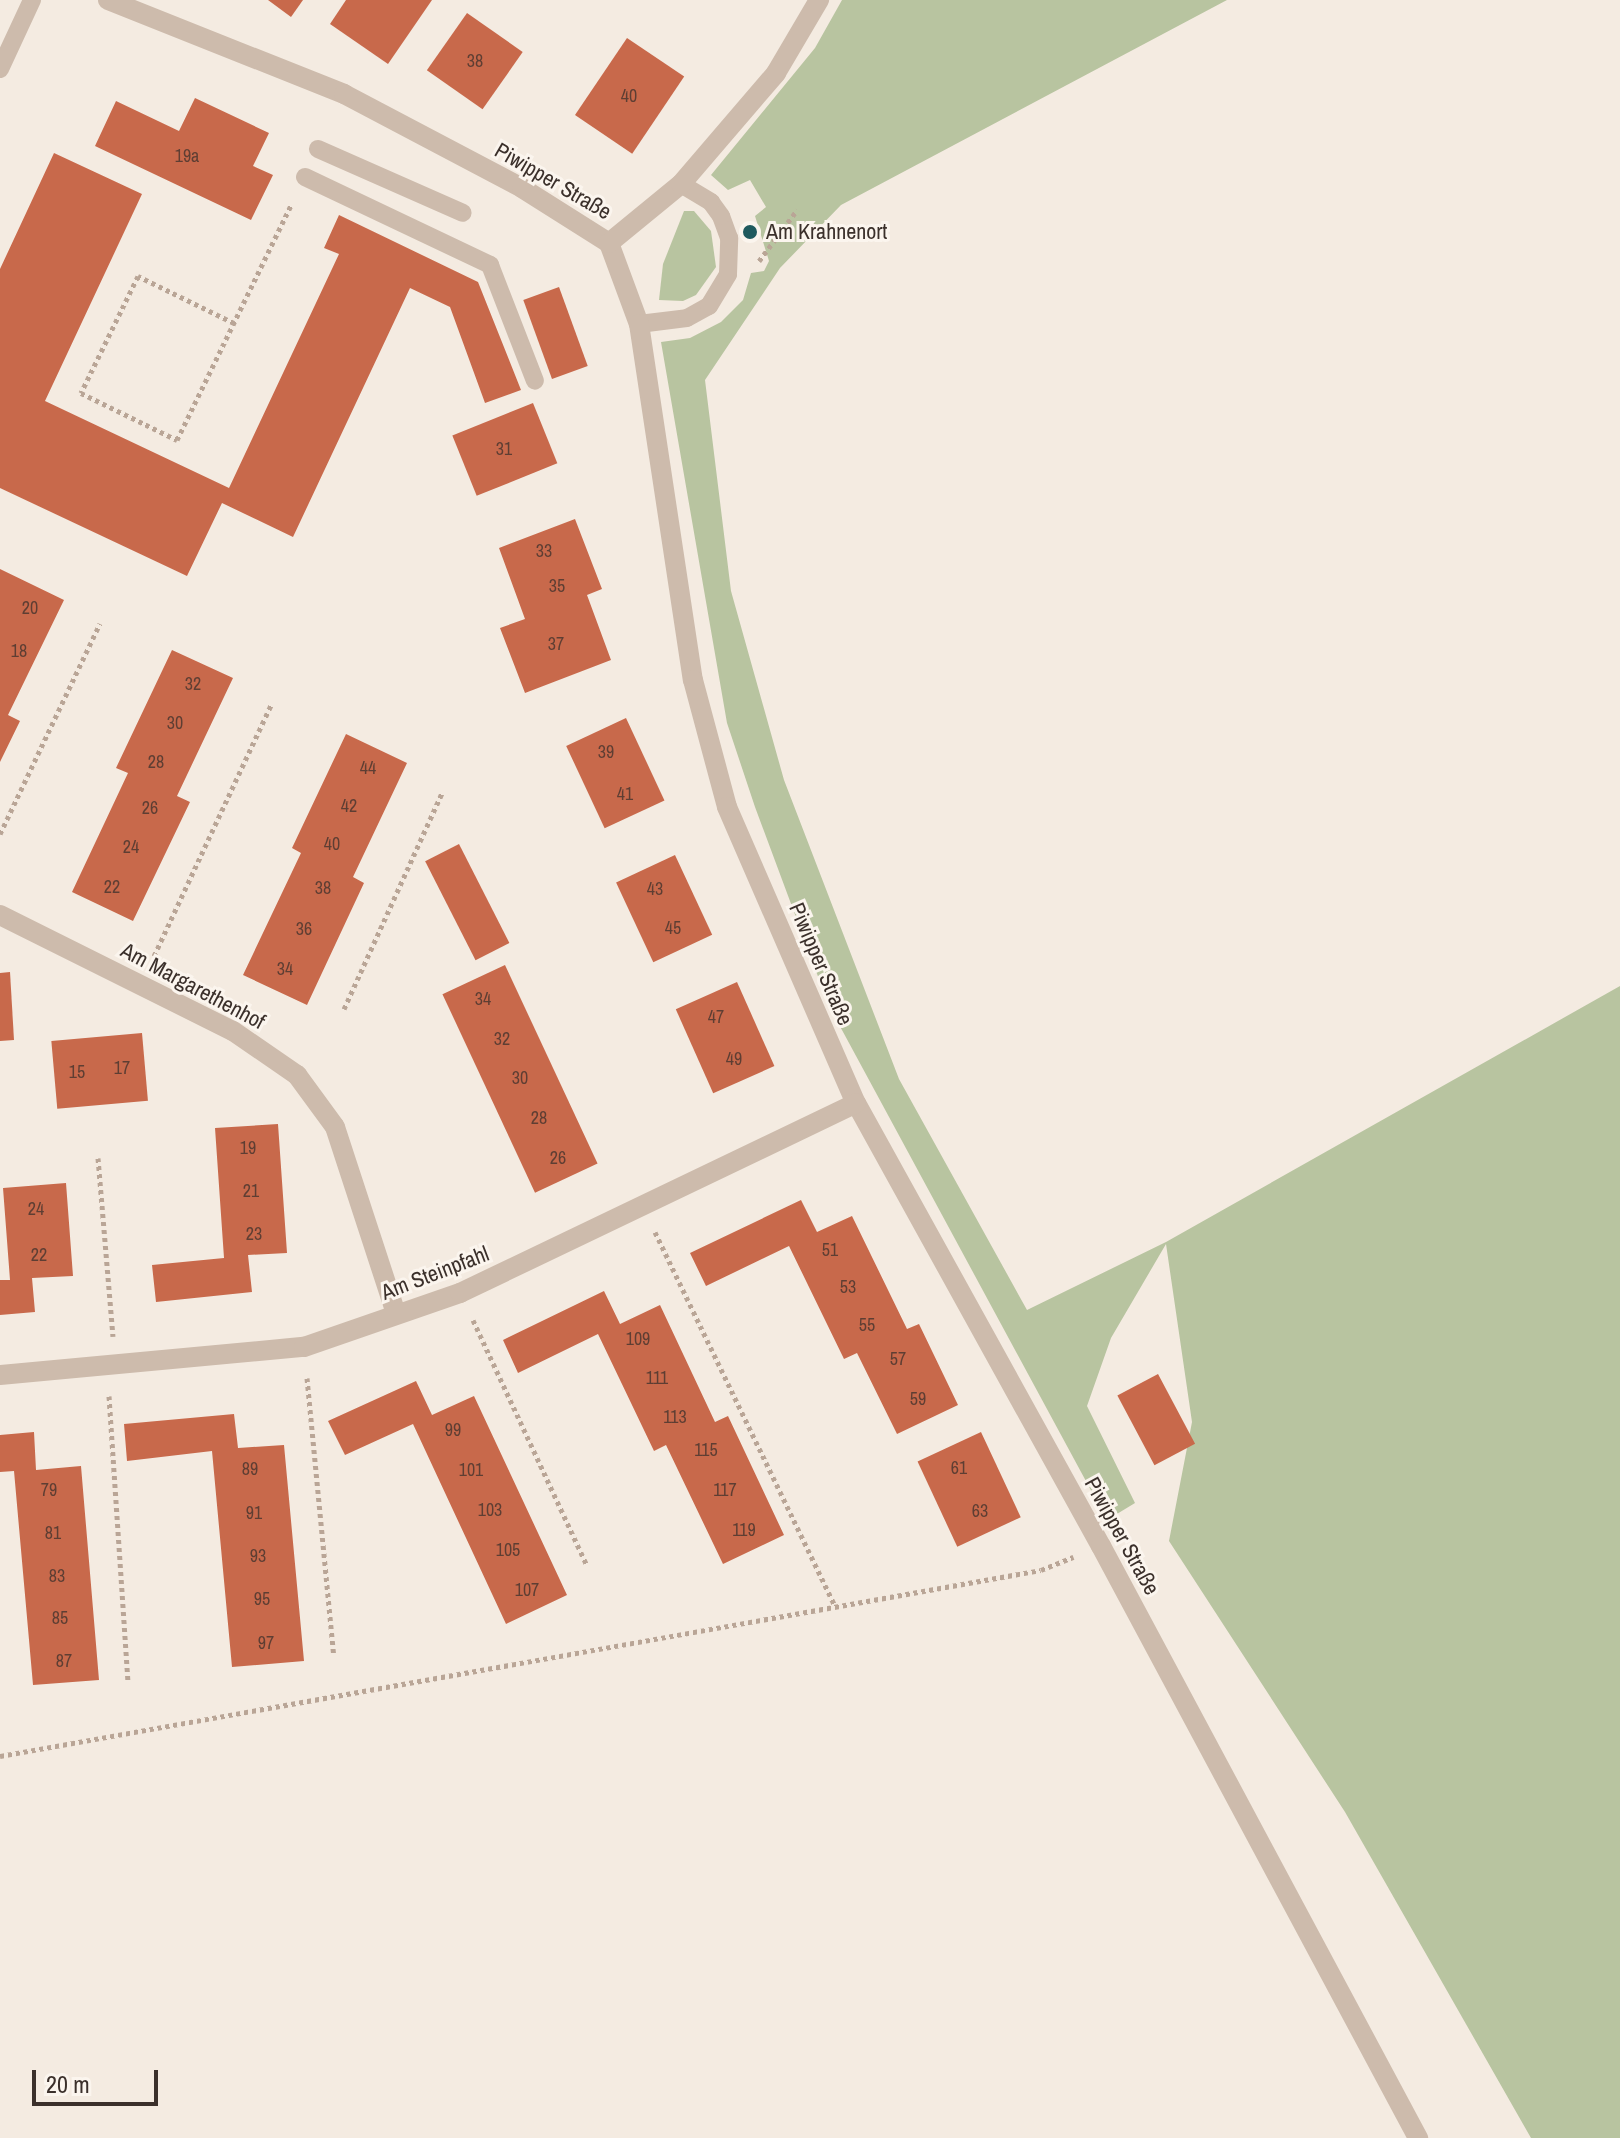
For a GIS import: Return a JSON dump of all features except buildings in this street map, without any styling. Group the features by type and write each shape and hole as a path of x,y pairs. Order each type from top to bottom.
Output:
{"street":[{"name":"Piwipper Straße","path":"108,0 344,94 522,188 609,243 639,324 693,680 727,807 856,1103 1101,1546 1418,2138"},
{"path":"609,243 681,184 776,73 819,0"},
{"name":"Am Margarethenhof","path":"0,915 233,1031 297,1075 335,1127 396,1314"},
{"name":"Am Steinpfahl","path":"0,1375 111,1368 304,1347 460,1293 856,1103"}],"lane":[{"path":"0,69 32,0"},
{"path":"318,149 463,213"},
{"path":"305,177 490,265 535,381"},
{"path":"639,324 687,318 709,306 730,262 721,216 711,202 681,184"}],"path":[{"path":"234,323 138,276 81,393 177,440 234,323 305,177"},
{"path":"730,262 762,260 797,210"},
{"path":"0,834 100,623"},
{"path":"141,985 272,703"},
{"path":"344,1009 443,791"},
{"path":"98,1158 128,1683"},
{"path":"643,1207 835,1606"},
{"path":"460,1293 587,1566"},
{"path":"304,1347 334,1656"},
{"path":"0,1756 1041,1570 1101,1546"}],"green space":[{"path":"842,0 1227,0 841,205 780,268 705,380 731,591 784,780 899,1079 1027,1310 1166,1242 1620,986 1620,2138 1531,2138 1345,1812 1169,1541 1192,1422 1166,1244 1111,1338 1087,1406 1135,1503 1107,1520 829,1006 755,807 727,723 661,342 690,338 721,322 743,300 751,273 764,271 769,261 755,216 766,207 750,180 728,190 711,175 815,48"},
{"path":"684,211 694,211 711,231 716,267 696,295 683,301 659,300 663,264"}],"place":[{"name":"Am Krahnenort","path":"750,232"}]}
